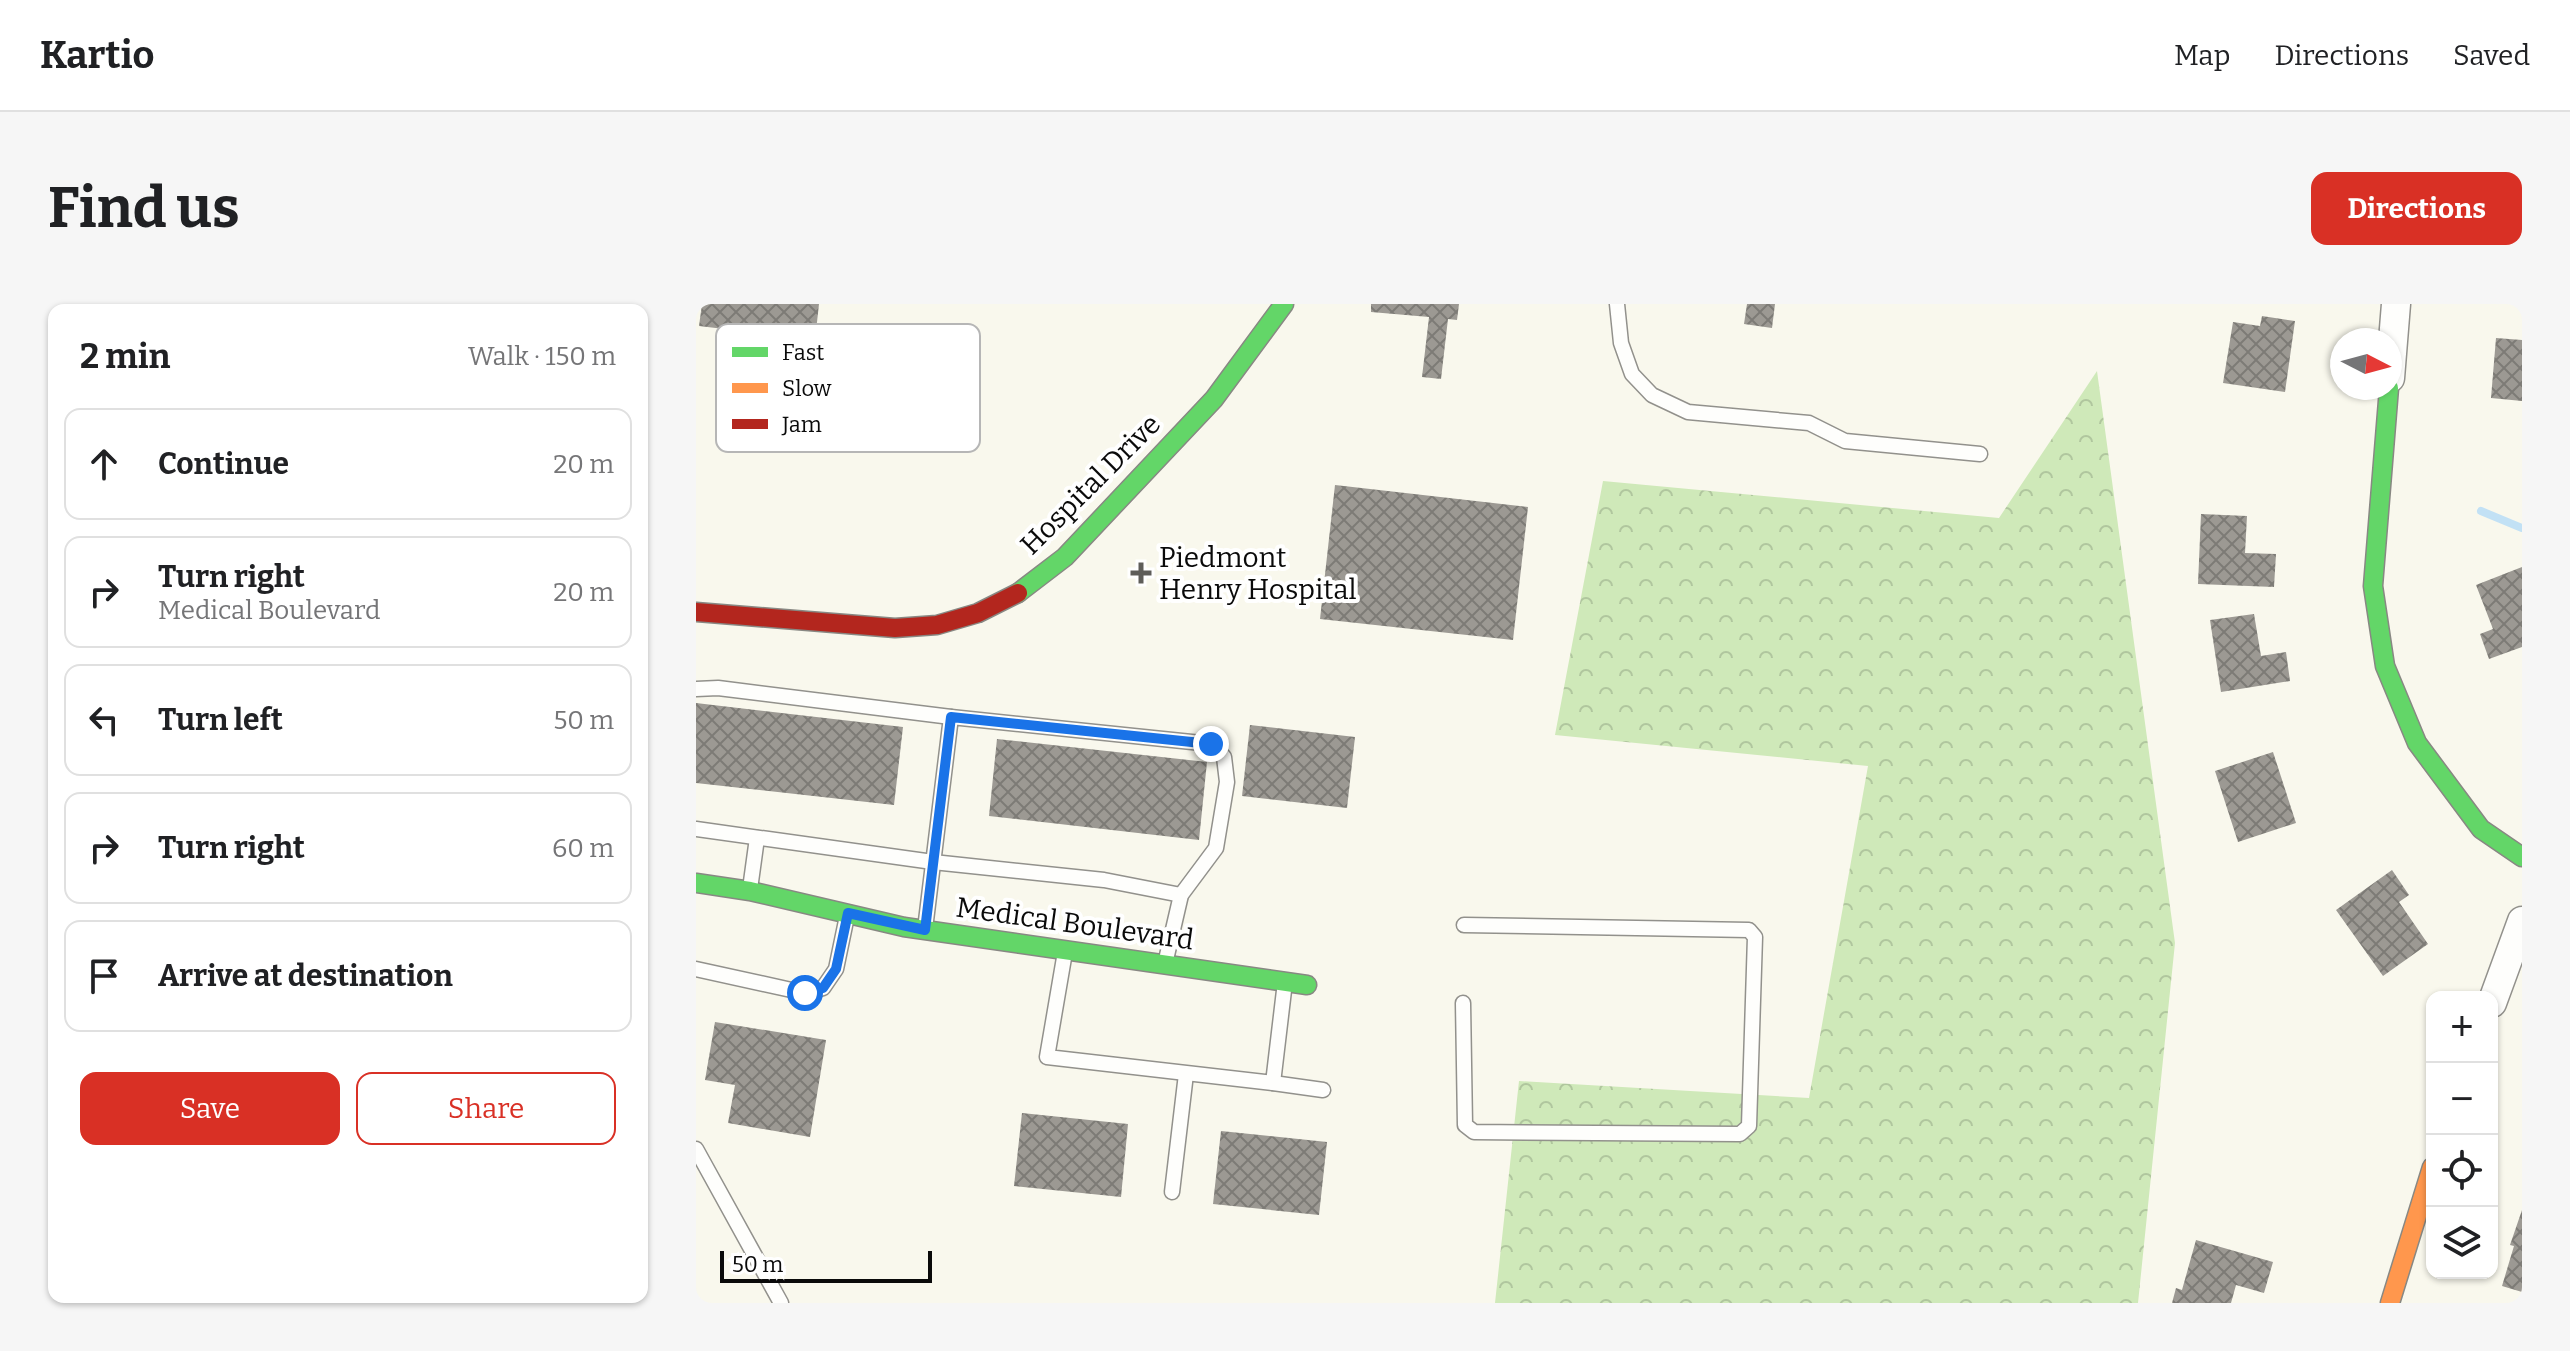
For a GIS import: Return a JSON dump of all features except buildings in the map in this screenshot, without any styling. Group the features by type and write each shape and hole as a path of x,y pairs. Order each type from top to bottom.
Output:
{"street":[{"name":"Hospital Drive","path":"696,612 895,628 951,621 978,613 1019,592 1065,557 1214,399 1284,304"},
{"path":"2394,328 2396,304"},
{"path":"2388,400 2373,586 2385,666 2417,743 2481,829 2522,857"},
{"name":"Medical Boulevard","path":"696,883 750,891 925,930 1307,985"},
{"path":"2496,991 2522,921"},
{"path":"2390,1303 2426,1186"}],"lane":[{"path":"1617,304 1621,343 1632,374 1652,395 1688,412 1809,423 1845,441 1980,454"},
{"path":"696,689 718,688 951,717 1211,744 1224,757 1227,782 1216,848 1181,895 1165,964"},
{"path":"925,930 951,717"},
{"path":"696,829 933,862 1104,880 1181,895"},
{"path":"750,891 757,838"},
{"path":"696,969 805,993 823,988 836,969 848,913"},
{"path":"1463,1003 1465,1125 1474,1132 1740,1134 1749,1126 1755,937 1749,930 1464,925"},
{"path":"1065,950 1047,1057 1323,1090"},
{"path":"1273,1083 1285,981"},
{"path":"1172,1192 1186,1074"},
{"path":"696,1149 781,1303"}],"green space":[{"path":"2097,371 2175,943 2138,1303 1495,1303 1519,1081 1809,1098 1868,766 1555,735 1603,481 1999,518"}],"waterway":[{"path":"2481,511 2522,528"}],"traffic: fast":[{"path":"1018,593 1065,557 1214,399 1284,304"},
{"path":"2388,400 2373,586 2385,666 2417,743 2481,829 2522,857"},
{"path":"696,883 750,891 904,927 1307,985"}],"traffic: slow":[{"path":"2390,1303 2426,1186"}],"traffic: jam":[{"path":"696,612 895,628 937,625 978,613 1018,593"}],"place":[{"name":"Piedmont Henry Hospital","path":"1141,573"}],"route":[{"path":"805,993 823,988 836,969 848,913 925,930 951,717 1211,744"}]}
